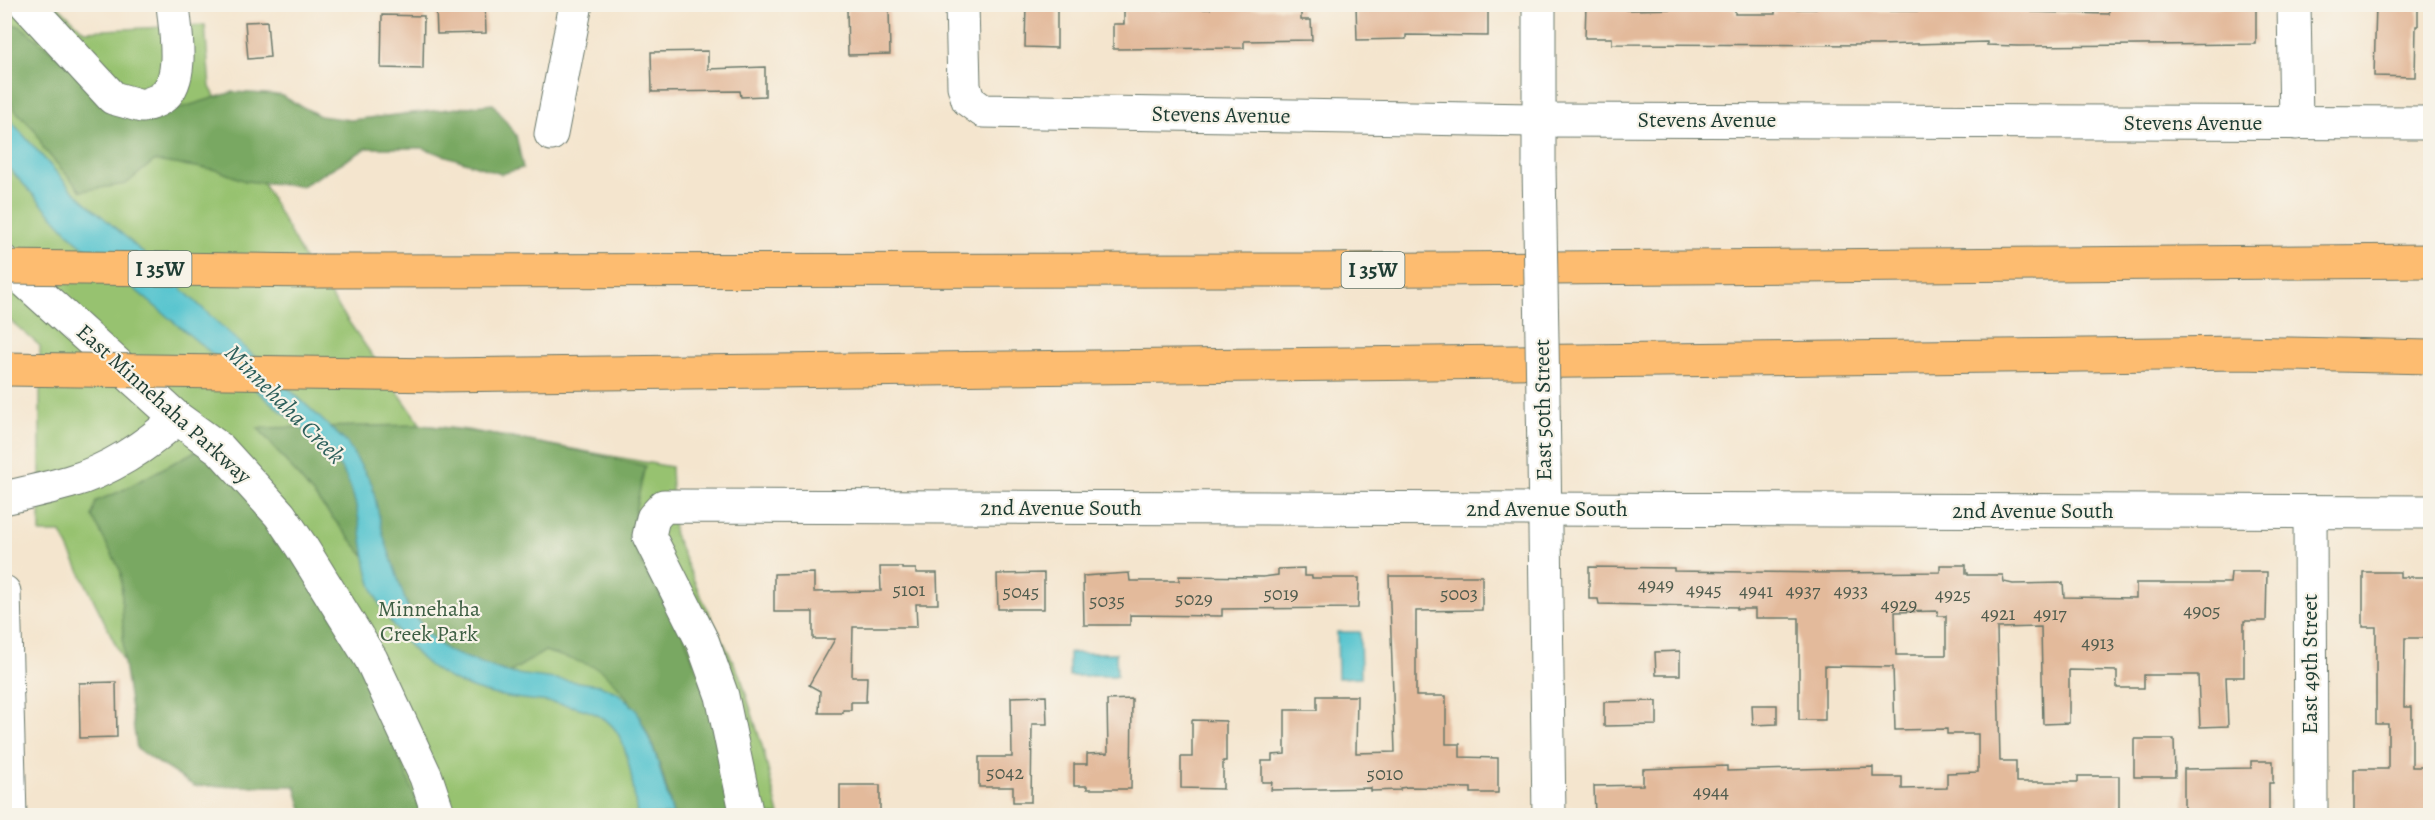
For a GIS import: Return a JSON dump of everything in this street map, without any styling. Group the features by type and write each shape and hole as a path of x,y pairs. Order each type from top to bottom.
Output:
{"highway":[{"name":"I 35W","path":"4,267 315,271 1306,270 2430,261"},
{"path":"4,369 440,375 2240,353 2430,357"}],"street":[{"path":"26,4 113,98 142,106 164,96 176,76 177,47 173,4"},
{"path":"551,134 576,4"},
{"name":"Stevens Avenue","path":"962,4 964,86 968,100 983,111 1539,120 2430,123"},
{"name":"East 50th Street","path":"1539,4 1539,166 1549,816"},
{"path":"2294,4 2296,123"},
{"name":"East Minnehaha Parkway","path":"4,262 177,418 220,449 255,485 301,546 371,659 426,777 439,816"},
{"path":"4,498 71,482 103,468 139,449 177,418"},
{"name":"2nd Avenue South","path":"747,816 722,696 703,643 649,536 652,518 664,506 2430,512"},
{"name":"East 49th Street","path":"2310,512 2311,816"},
{"path":"4,591 10,816"}],"green space":[{"name":"Minnehaha Creek Park","path":"5,5 57,5 84,31 205,25 210,87 304,258 421,425 467,430 671,467 674,534 699,592 741,678 763,749 779,815 315,815 298,765 176,768 61,533 40,533 40,346 5,316"},
{"path":"5,23 20,26 138,121 233,92 280,95 320,116 351,120 493,104 516,135 523,168 501,174 422,148 367,148 302,186 245,181 217,170 154,161 126,184 81,191 44,149 35,130 15,110 5,90"},
{"path":"421,425 534,442 645,466 630,535 644,568 685,637 712,714 733,815 673,815 657,756 640,718 617,685 597,668 545,651 509,673 463,658 438,645 414,617 394,573 366,558 258,428"},
{"path":"203,447 249,490 359,655 422,815 304,815 295,786 194,786 137,749 124,663 121,572 92,516 96,501 119,492"}],"water":[{"name":"Minnehaha Creek","path":"4,113 72,190 128,239 347,443 372,484 383,534 407,606 430,636 448,651 509,673 600,685 618,693 636,709 656,756 673,815 637,815 624,746 614,728 605,719 580,708 497,695 473,688 440,673 414,651 392,624 371,584 358,513 350,486 341,468 311,436 73,238 5,164"},
{"path":"1337,632 1360,632 1361,677 1338,678"},
{"path":"1069,653 1116,653 1117,676 1069,676"}],"building":[{"path":"1026,4 1057,4 1057,48 1025,47"},
{"path":"1210,4 1245,4 1245,9 1301,8 1301,20 1311,20 1312,40 1244,41 1244,48 1113,49 1113,24 1124,24 1124,10 1210,9"},
{"path":"1356,4 1488,5 1488,36 1406,35 1406,39 1357,40"},
{"path":"1586,4 1627,4 1627,10 1735,8 1735,14 1775,14 1775,9 1816,9 1816,4 1859,4 1859,11 1948,11 1948,5 2031,7 2031,12 2109,14 2109,4 2130,4 2131,8 2220,7 2220,4 2256,4 2256,44 2017,46 1987,45 1987,42 1877,45 1612,44 1612,38 1585,38"},
{"path":"2376,4 2418,4 2415,77 2374,76"},
{"path":"485,7 486,33 437,34 436,8"},
{"path":"889,8 890,54 848,55 847,9"},
{"path":"382,15 424,16 423,69 381,68"},
{"path":"267,21 270,57 248,59 245,22"},
{"path":"708,51 708,69 765,67 765,96 741,97 740,91 652,92 651,52"},
{"path":"1940,565 1966,565 1968,575 2003,575 2004,582 2013,584 2063,583 2064,597 2136,598 2136,583 2230,583 2231,572 2267,572 2266,621 2244,621 2244,677 2226,677 2228,726 2200,727 2198,675 2144,675 2144,688 2117,688 2117,671 2069,670 2069,723 2043,724 2041,627 1997,628 2000,761 2016,761 2016,782 2078,782 2078,776 2119,776 2119,813 2070,814 2070,816 1595,816 1594,786 1643,785 1643,769 1727,766 1727,771 1873,767 1873,777 1902,777 1902,789 1947,788 1947,773 1978,772 1978,734 1947,734 1947,729 1895,730 1893,667 1825,666 1825,720 1799,720 1799,618 1755,618 1755,609 1737,609 1737,607 1599,604 1598,599 1589,599 1589,567 1674,568 1674,571 1940,572","holes":["1938,611 1938,616 1946,616 1946,655 1896,655 1895,612"]},
{"path":"880,567 902,567 902,569 916,569 916,573 937,573 938,604 916,604 917,627 853,627 852,677 867,677 866,702 851,702 851,710 843,710 843,713 819,713 820,691 809,685 835,639 813,639 813,612 774,612 774,574 814,573 814,592 881,591"},
{"path":"1304,568 1304,576 1312,576 1312,578 1359,578 1358,608 1222,609 1222,616 1130,615 1130,625 1084,625 1083,576 1129,573 1130,581 1179,581 1179,576 1263,577 1278,575 1278,569"},
{"path":"2363,572 2400,572 2400,577 2430,577 2430,638 2405,638 2404,707 2412,707 2412,767 2430,767 2430,816 2354,816 2354,769 2388,769 2388,724 2376,724 2376,627 2363,627"},
{"path":"1044,573 1044,609 998,609 997,574"},
{"path":"1389,576 1482,576 1482,610 1416,611 1416,696 1446,696 1446,744 1460,744 1460,757 1498,758 1498,793 1471,793 1471,788 1408,787 1400,788 1400,790 1371,791 1371,788 1271,790 1272,782 1262,782 1262,761 1272,761 1272,755 1285,754 1285,710 1317,710 1317,696 1357,696 1356,753 1395,752"},
{"path":"1680,651 1680,675 1656,675 1655,652"},
{"path":"116,682 117,737 80,738 79,683"},
{"path":"1046,696 1047,724 1032,724 1031,802 1013,802 1013,787 979,787 979,757 1012,757 1011,697"},
{"path":"1132,699 1131,789 1087,789 1087,786 1074,786 1074,764 1087,764 1087,754 1108,753 1107,700"},
{"path":"1657,701 1657,725 1604,726 1604,702"},
{"path":"1752,705 1777,705 1777,724 1753,725"},
{"path":"1192,720 1226,721 1223,789 1181,788 1181,757 1192,757"},
{"path":"2134,739 2174,739 2175,777 2134,777"},
{"path":"2251,761 2273,761 2273,783 2269,783 2269,813 2184,814 2184,769 2251,768"},
{"path":"840,785 880,785 880,816 840,816"}]}
